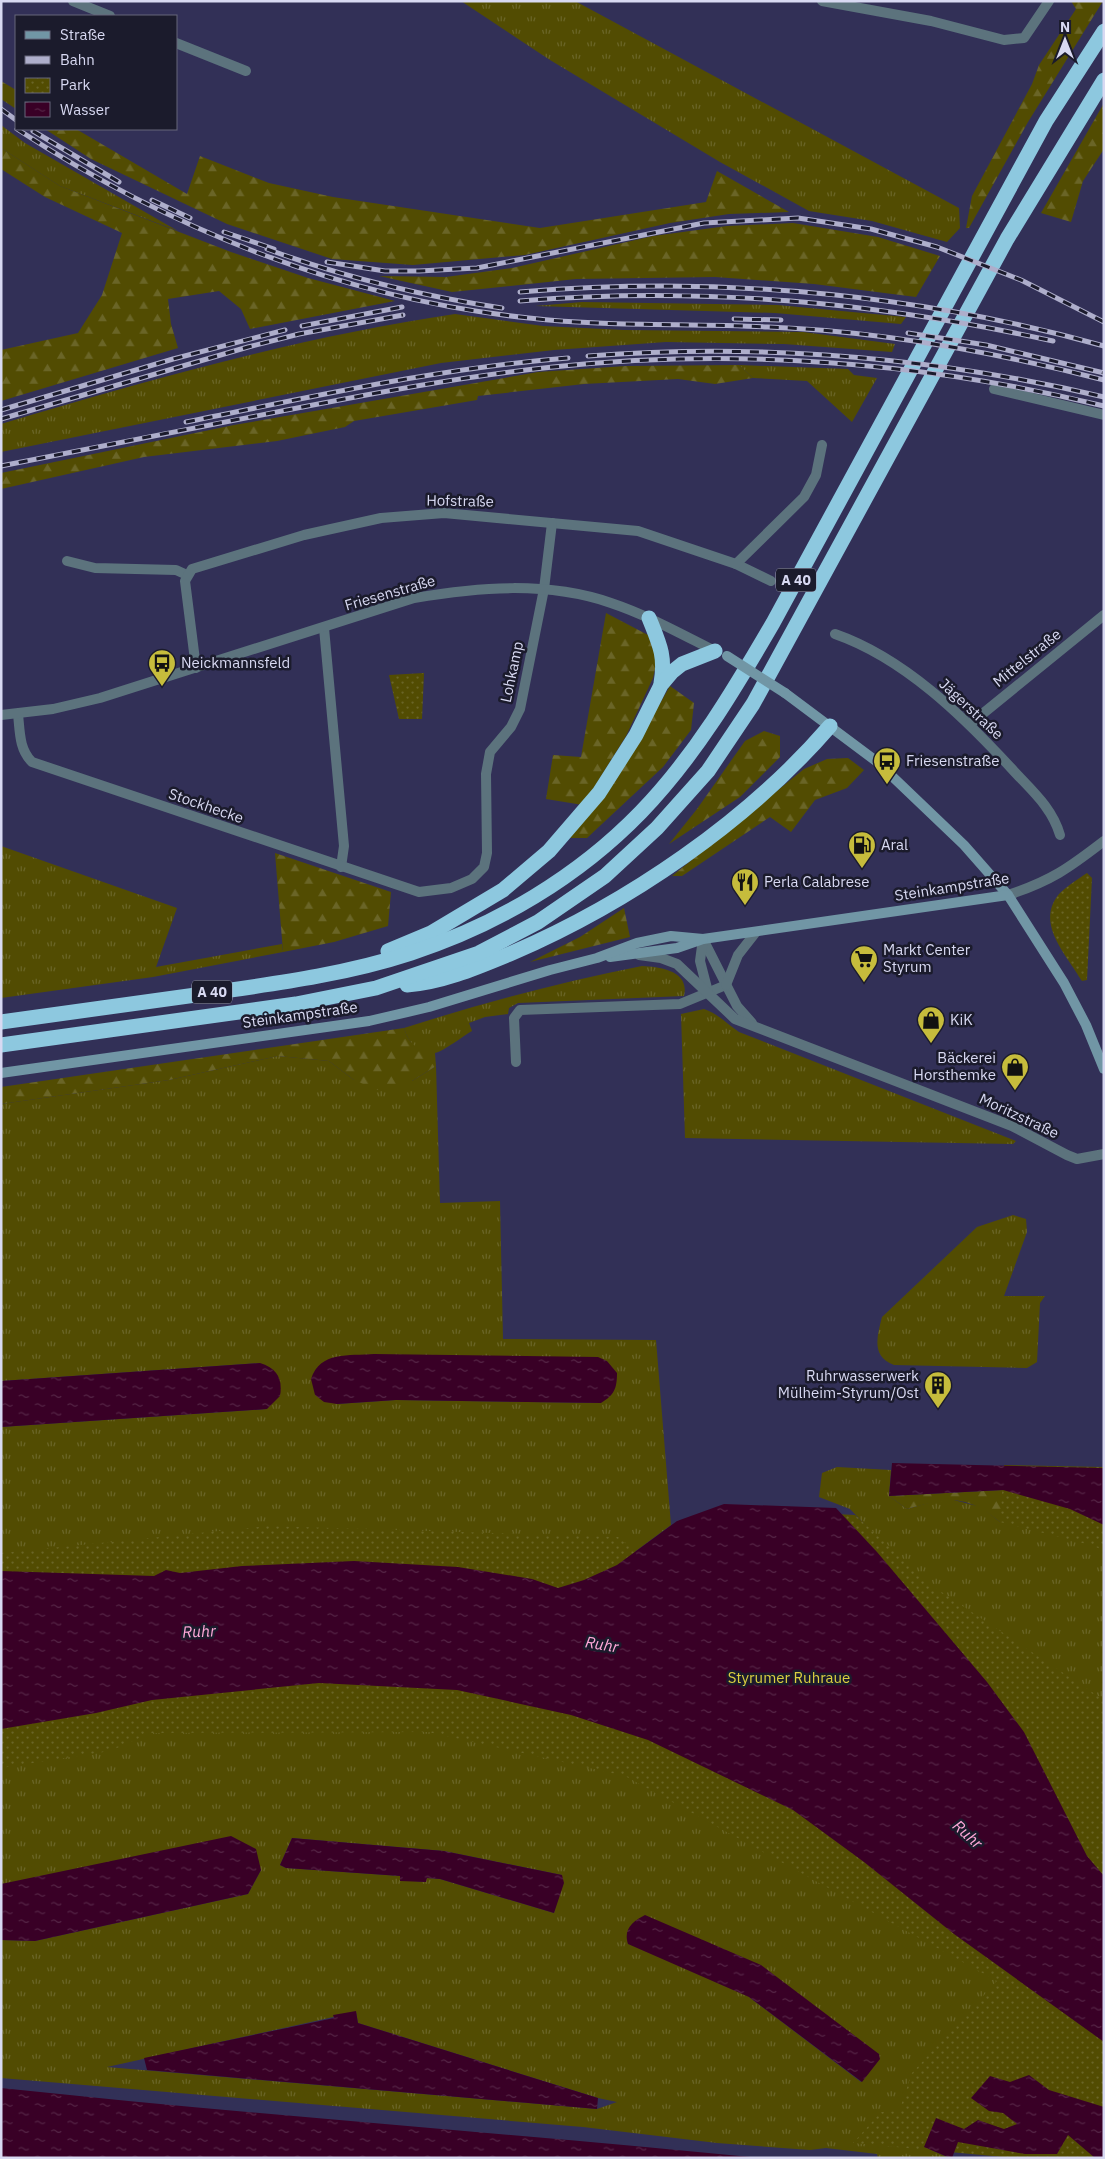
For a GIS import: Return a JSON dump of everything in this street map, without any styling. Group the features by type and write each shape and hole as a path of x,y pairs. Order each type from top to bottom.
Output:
{"highway":[{"name":"A 40","path":"1,1022 277,983 337,972 410,954 462,935 528,901 591,858 641,812 689,757 730,696 768,630 1046,121 1104,31"},
{"name":"A 40","path":"1,1045 296,1004 376,988 478,953 538,922 606,876 657,828 708,771 753,704 1007,239 1104,80"},
{"path":"337,972 432,933 503,890 550,850 599,793 636,735 661,685 664,666 662,649 649,618"},
{"path":"661,685 682,664 721,654"},
{"path":"376,988 426,984 475,969 551,936 613,904 697,846 765,791 830,726"}],"main road":[{"name":"Friesenstraße","path":"721,654 785,693 865,752 964,845 1008,895 1064,984 1086,1025 1104,1070"},
{"name":"Steinkampstraße","path":"597,958 677,948 703,939 1008,895"},
{"name":"Steinkampstraße","path":"1,1073 369,1021 429,1007 550,970 597,958 637,943 671,936 703,939"}],"street":[{"path":"73,1 108,15"},
{"path":"822,1 931,21 1014,41 1024,38 1049,1"},
{"path":"178,44 246,72"},
{"path":"994,389 1104,415"},
{"path":"736,564 804,497 816,475 822,445"},
{"name":"Hofstraße","path":"187,575 192,569 304,535 382,518 444,513 638,531 736,564 771,582"},
{"name":"Lohkamp","path":"419,892 451,888 472,879 484,866 487,853 486,774 490,752 511,728 520,710 544,589 552,523"},
{"path":"67,560 95,568 176,570 187,575 185,582 196,668"},
{"name":"Friesenstraße","path":"1,715 54,709 100,698 414,598 463,590 503,587 544,589 602,600 649,618 721,654"},
{"name":"Mittelstraße","path":"970,724 1104,615"},
{"path":"324,628 344,846 341,867"},
{"name":"Jägerstraße","path":"835,634 862,643 923,685 970,724 1048,808 1060,836"},
{"name":"Stockhecke","path":"18,714 21,745 25,755 32,762 419,892"},
{"name":"Steinkampstraße","path":"1008,895 1032,887 1064,872 1104,841"},
{"path":"516,1062 514,1018 520,1010 680,1004 726,985 738,955 756,932"},
{"path":"703,939 700,961 708,993"},
{"name":"Moritzstraße","path":"703,939 737,1006 755,1026"},
{"name":"Moritzstraße","path":"637,954 662,958 677,964 735,1019 1012,1126 1067,1155 1083,1159 1104,1154"}],"green space":[{"path":"461,1 575,1 959,208 960,228 947,242 872,221 809,211 720,162 550,60"},
{"path":"1071,1 1103,1 1028,122 969,228 966,228 972,196 1032,84 1039,65 1076,9"},
{"path":"1,81 15,89 15,108 1,99"},
{"path":"1104,103 1104,149 1083,181 1071,222 1041,213"},
{"path":"1,125 25,143 178,231 60,186 1,148"},
{"path":"47,130 78,130 187,194 200,156 269,183 333,197 540,228 706,202 717,171 789,212 729,214 670,223 525,255 413,265 332,259 227,224 91,159"},
{"path":"1,148 60,186 231,252 308,278 395,301 250,329 241,309 219,291 168,299 171,324 178,348 1,401 1,350 78,333 102,295 122,233 45,197 1,169"},
{"path":"793,223 878,237 940,256 916,297 814,284 715,277 576,279 452,292 379,276 446,277 512,268 653,236 727,226"},
{"path":"582,302 777,305 906,317 901,324 775,313 535,306"},
{"path":"455,314 543,326 624,330 803,332 895,344 892,352 784,344 666,342 554,350 441,363 1,452 1,424 170,375 283,347 397,323"},
{"path":"739,365 848,369 854,375 877,378 852,422 807,381 753,378"},
{"path":"739,365 753,378 715,384 678,379 584,384 478,396 477,400 354,421 345,427 277,441 144,457 1,489 1,473 234,425 538,372 626,366"},
{"path":"606,613 648,635 657,660 653,678 626,736 583,805 546,799 553,755 581,757"},
{"path":"424,673 422,719 399,719 389,675"},
{"path":"670,686 694,703 691,730 663,767 587,838 569,838 616,780"},
{"path":"764,731 780,736 780,757 740,797 669,844 697,809 745,741"},
{"path":"848,758 864,770 847,788 815,800 791,832 770,817 682,876 672,876 804,769 827,759"},
{"path":"1,846 177,908 156,967 282,944 283,952 153,977 1,998"},
{"path":"275,853 391,892 388,926 334,942 283,952"},
{"path":"1087,873 1092,878 1087,980 1082,981 1061,949 1052,927 1050,916 1052,905 1059,894"},
{"path":"624,908 630,937 530,962 580,937"},
{"path":"642,966 665,969 678,976 683,981 685,988 684,996 518,1003 509,1008 508,1014 485,1017 469,1023 472,1031 435,1053 424,1052 415,1047 408,1038 404,1028 522,994"},
{"path":"704,1009 718,1016 739,1032 1016,1141 1013,1144 685,1138 681,1014"},
{"path":"404,1028 415,1046 424,1051 435,1053 436,1066 412,1081 377,1090 354,1080 329,1061 278,1056 169,1080 1,1104 1,1087"},
{"path":"278,1056 329,1061 354,1080 412,1081 436,1066 440,1203 500,1201 503,1339 656,1340 671,1525 617,1565 1,1571 1,1427 267,1409 260,1363 1,1381 1,1104 169,1080","holes":["374,1354 601,1403 396,1400 337,1404"]},
{"path":"1013,1215 1026,1219 1027,1232 1004,1296 1045,1296 1040,1303 1037,1362 1027,1368 894,1365 882,1357 879,1351 878,1339 882,1317 977,1227"},
{"path":"1004,1465 1104,1467 1104,1551 1094,1546 1000,1522"},
{"path":"837,1467 891,1470 889,1496 907,1509 946,1498 981,1507 1000,1522 1023,1495 1104,1525 1104,1818 940,1602 850,1509 819,1497 822,1473"},
{"path":"1003,1490 1023,1495 1000,1522 976,1506 966,1502 956,1500 934,1502 907,1509 889,1496"},
{"name":"Styrumer Ruhraue","path":"733,1509 855,1515 934,1587 1104,1700 1104,2158 1014,2158 853,2143 881,2112 899,2111 912,2073 997,1981 625,1776 428,1732 151,1733 110,1751 1,1768 1,1553 268,1526 618,1537 642,1557"},
{"path":"555,1713 1104,2042 924,2147 950,2158 878,2158 877,2154 826,2148 810,2150 717,2143 583,2127 1,2078 1,1940 35,1941 248,1894 261,1870 1,1884 1,1729","holes":["292,1838 444,1851 562,1875 554,1913 440,1879 426,1878 426,1882 400,1880 400,1876 286,1868 280,1865","749,1997 879,2054 861,2082","356,2012 358,2023 598,2098 617,2102 597,2109 107,2067"]}],"water":[{"path":"345,1355 598,1357 607,1361 617,1373 614,1391 601,1403 396,1400 337,1404 324,1402 315,1395 311,1379 315,1370 328,1359"},
{"path":"260,1363 275,1371 281,1384 280,1396 267,1409 1,1427 1,1381"},
{"path":"892,1463 1104,1468 1104,1525 1070,1509 1003,1490 889,1496"},
{"name":"Styrumer Ruhraue","path":"724,1504 836,1508 877,1552 987,1682 1024,1732 1087,1856 1104,1876 1104,2042 954,1934 864,1862 793,1810 648,1740 571,1715 457,1690 319,1683 152,1700 96,1713 1,1729 1,1571 154,1576 166,1570 180,1573 242,1566 354,1561 458,1567 532,1579 558,1588 584,1580 617,1565 677,1521"},
{"path":"231,1836 256,1849 261,1870 248,1894 35,1941 1,1940 1,1884"},
{"path":"292,1838 444,1851 562,1875 564,1883 554,1913 440,1879 427,1878 426,1882 400,1881 400,1876 286,1868 280,1865"},
{"path":"645,1915 761,1965 879,2054 880,2059 862,2082 749,1997 628,1944 627,1934 630,1926"},
{"path":"356,2011 358,2023 598,2098 597,2109 147,2070 144,2058 334,2018 333,2015"},
{"path":"1029,2075 1049,2090 1104,2107 1104,2157 1095,2158 1068,2135 1057,2154 1025,2154 958,2142 952,2158 950,2158 924,2147 936,2118 964,2129 978,2120 1004,2129 1017,2124 1003,2113 989,2111 971,2098 990,2076 1010,2082"},
{"path":"1,2088 191,2107 761,2158 1,2158"}],"railway":[{"path":"1,109 15,119"},
{"path":"19,130 76,165 136,198 198,228 262,254 327,276 393,295 460,309 559,321 810,329 895,338 1021,360 1104,380"},
{"path":"33,131 119,182"},
{"path":"152,200 190,218"},
{"path":"327,262 385,271 477,268 704,223 798,218 871,229 937,247 1021,280 1104,322"},
{"path":"224,232 274,249"},
{"path":"267,249 354,277 442,298 502,308"},
{"path":"520,292 667,286 741,288 814,293 887,301 960,313 1104,346"},
{"path":"520,301 655,295 788,301 920,316 1053,341"},
{"path":"302,326 402,307"},
{"path":"1,419 248,347 299,334 403,315"},
{"path":"734,319 781,320"},
{"path":"1,410 173,359 285,330"},
{"path":"908,333 986,345 1104,373"},
{"path":"588,356 718,351 848,357 976,372 1104,397"},
{"path":"186,422 328,393 424,376 568,358"},
{"path":"1,466 353,397 486,375 622,361 761,359 899,369 1036,391 1104,406"}],"place":[{"name":"Neickmannsfeld","path":"162,687"},
{"name":"Friesenstraße","path":"887,785"},
{"name":"Aral","path":"862,869"},
{"name":"Perla Calabrese","path":"745,906"},
{"name":"Markt Center Styrum","path":"864,983"},
{"name":"KiK","path":"931,1044"},
{"name":"Bäckerei Horsthemke","path":"1015,1091"},
{"name":"Ruhrwasserwerk Mülheim-Styrum/Ost","path":"938,1409"}],"water label":[{"name":"Ruhr","path":"199,1631"},
{"name":"Ruhr","path":"602,1644"},
{"name":"Ruhr","path":"968,1834"}]}
